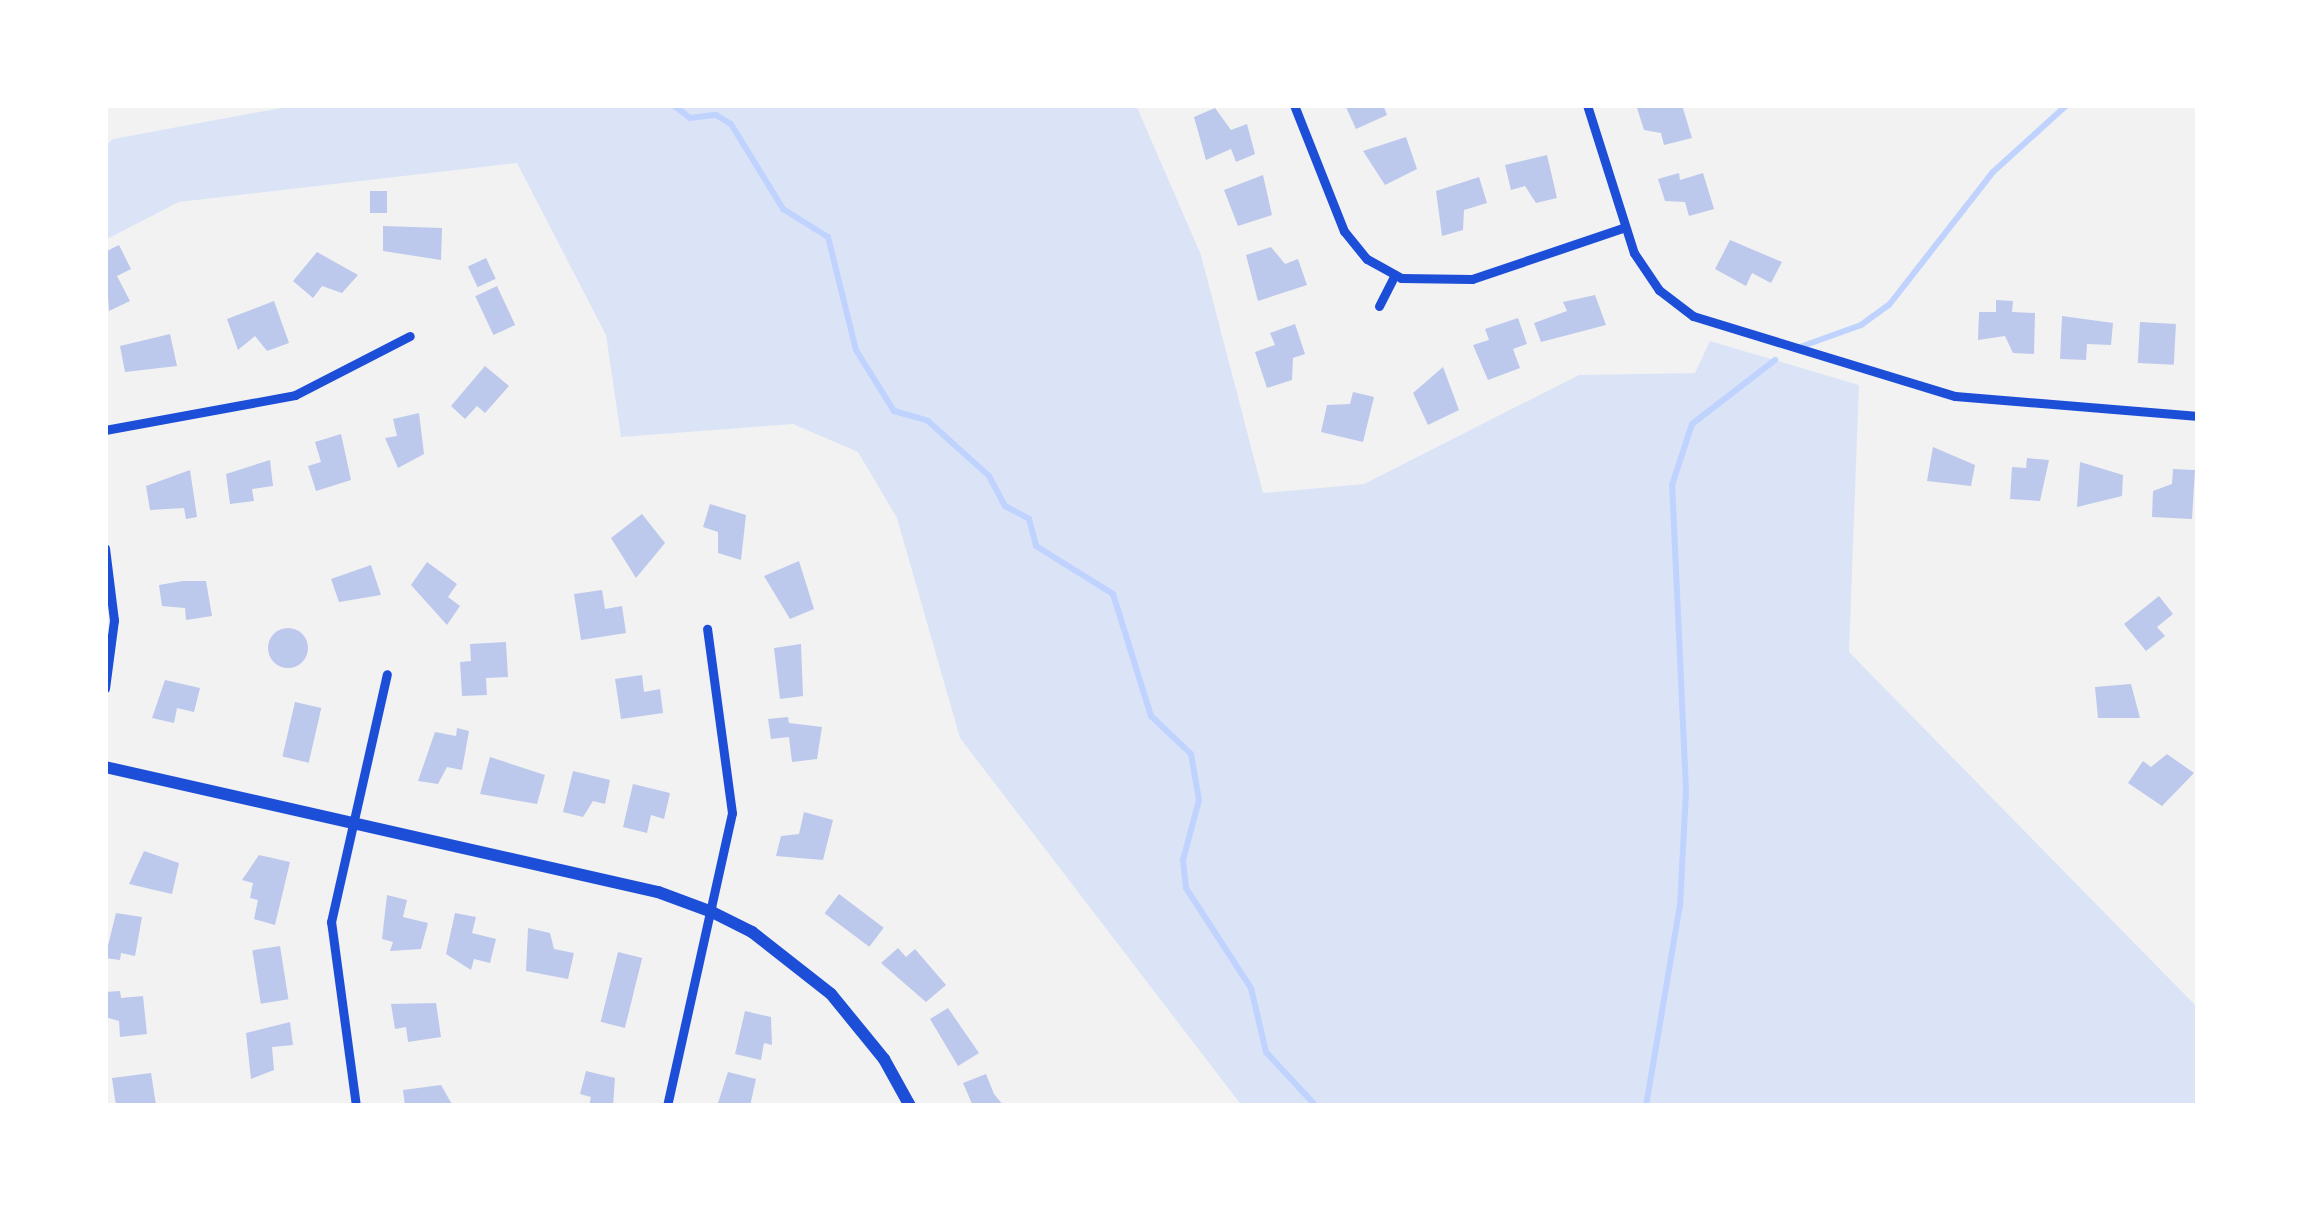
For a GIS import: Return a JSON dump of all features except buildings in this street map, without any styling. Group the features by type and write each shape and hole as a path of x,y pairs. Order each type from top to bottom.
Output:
{"street":[{"path":"1294,105 1344,231 1367,260 1395,275 1449,283 1623,228"},
{"path":"1587,105 1623,228 1659,290 1726,330 1955,396 2198,416"},
{"path":"1379,306 1395,275"},
{"path":"105,430 295,395 410,335"},
{"path":"105,548 114,620 105,688"},
{"path":"667,1106 732,813 707,629"},
{"path":"356,1106 331,922 387,674"},
{"path":"105,767 658,892 712,912 831,994 884,1059 910,1106"}],"shaded area":[{"path":"297,105 1136,105 1201,255 1263,493 1364,484 1579,375 1695,373 1710,341 1859,385 1849,652 2198,1008 2198,1106 1242,1106 960,738 897,518 858,452 793,424 621,437 606,335 517,163 179,202 105,240 105,146 113,139"}],"waterway":[{"path":"673,105 690,118 716,115 731,124 783,209 828,237 856,350 894,411 928,421 989,476 1005,506 1029,519 1036,546 1113,594 1151,716 1191,754 1199,800 1183,860 1186,888 1251,988 1266,1052 1316,1106"},
{"path":"1800,347 1861,325 1889,305 1993,172 2067,105"},
{"path":"1646,1106 1680,906 1686,790 1672,485 1692,424 1775,360"}]}
